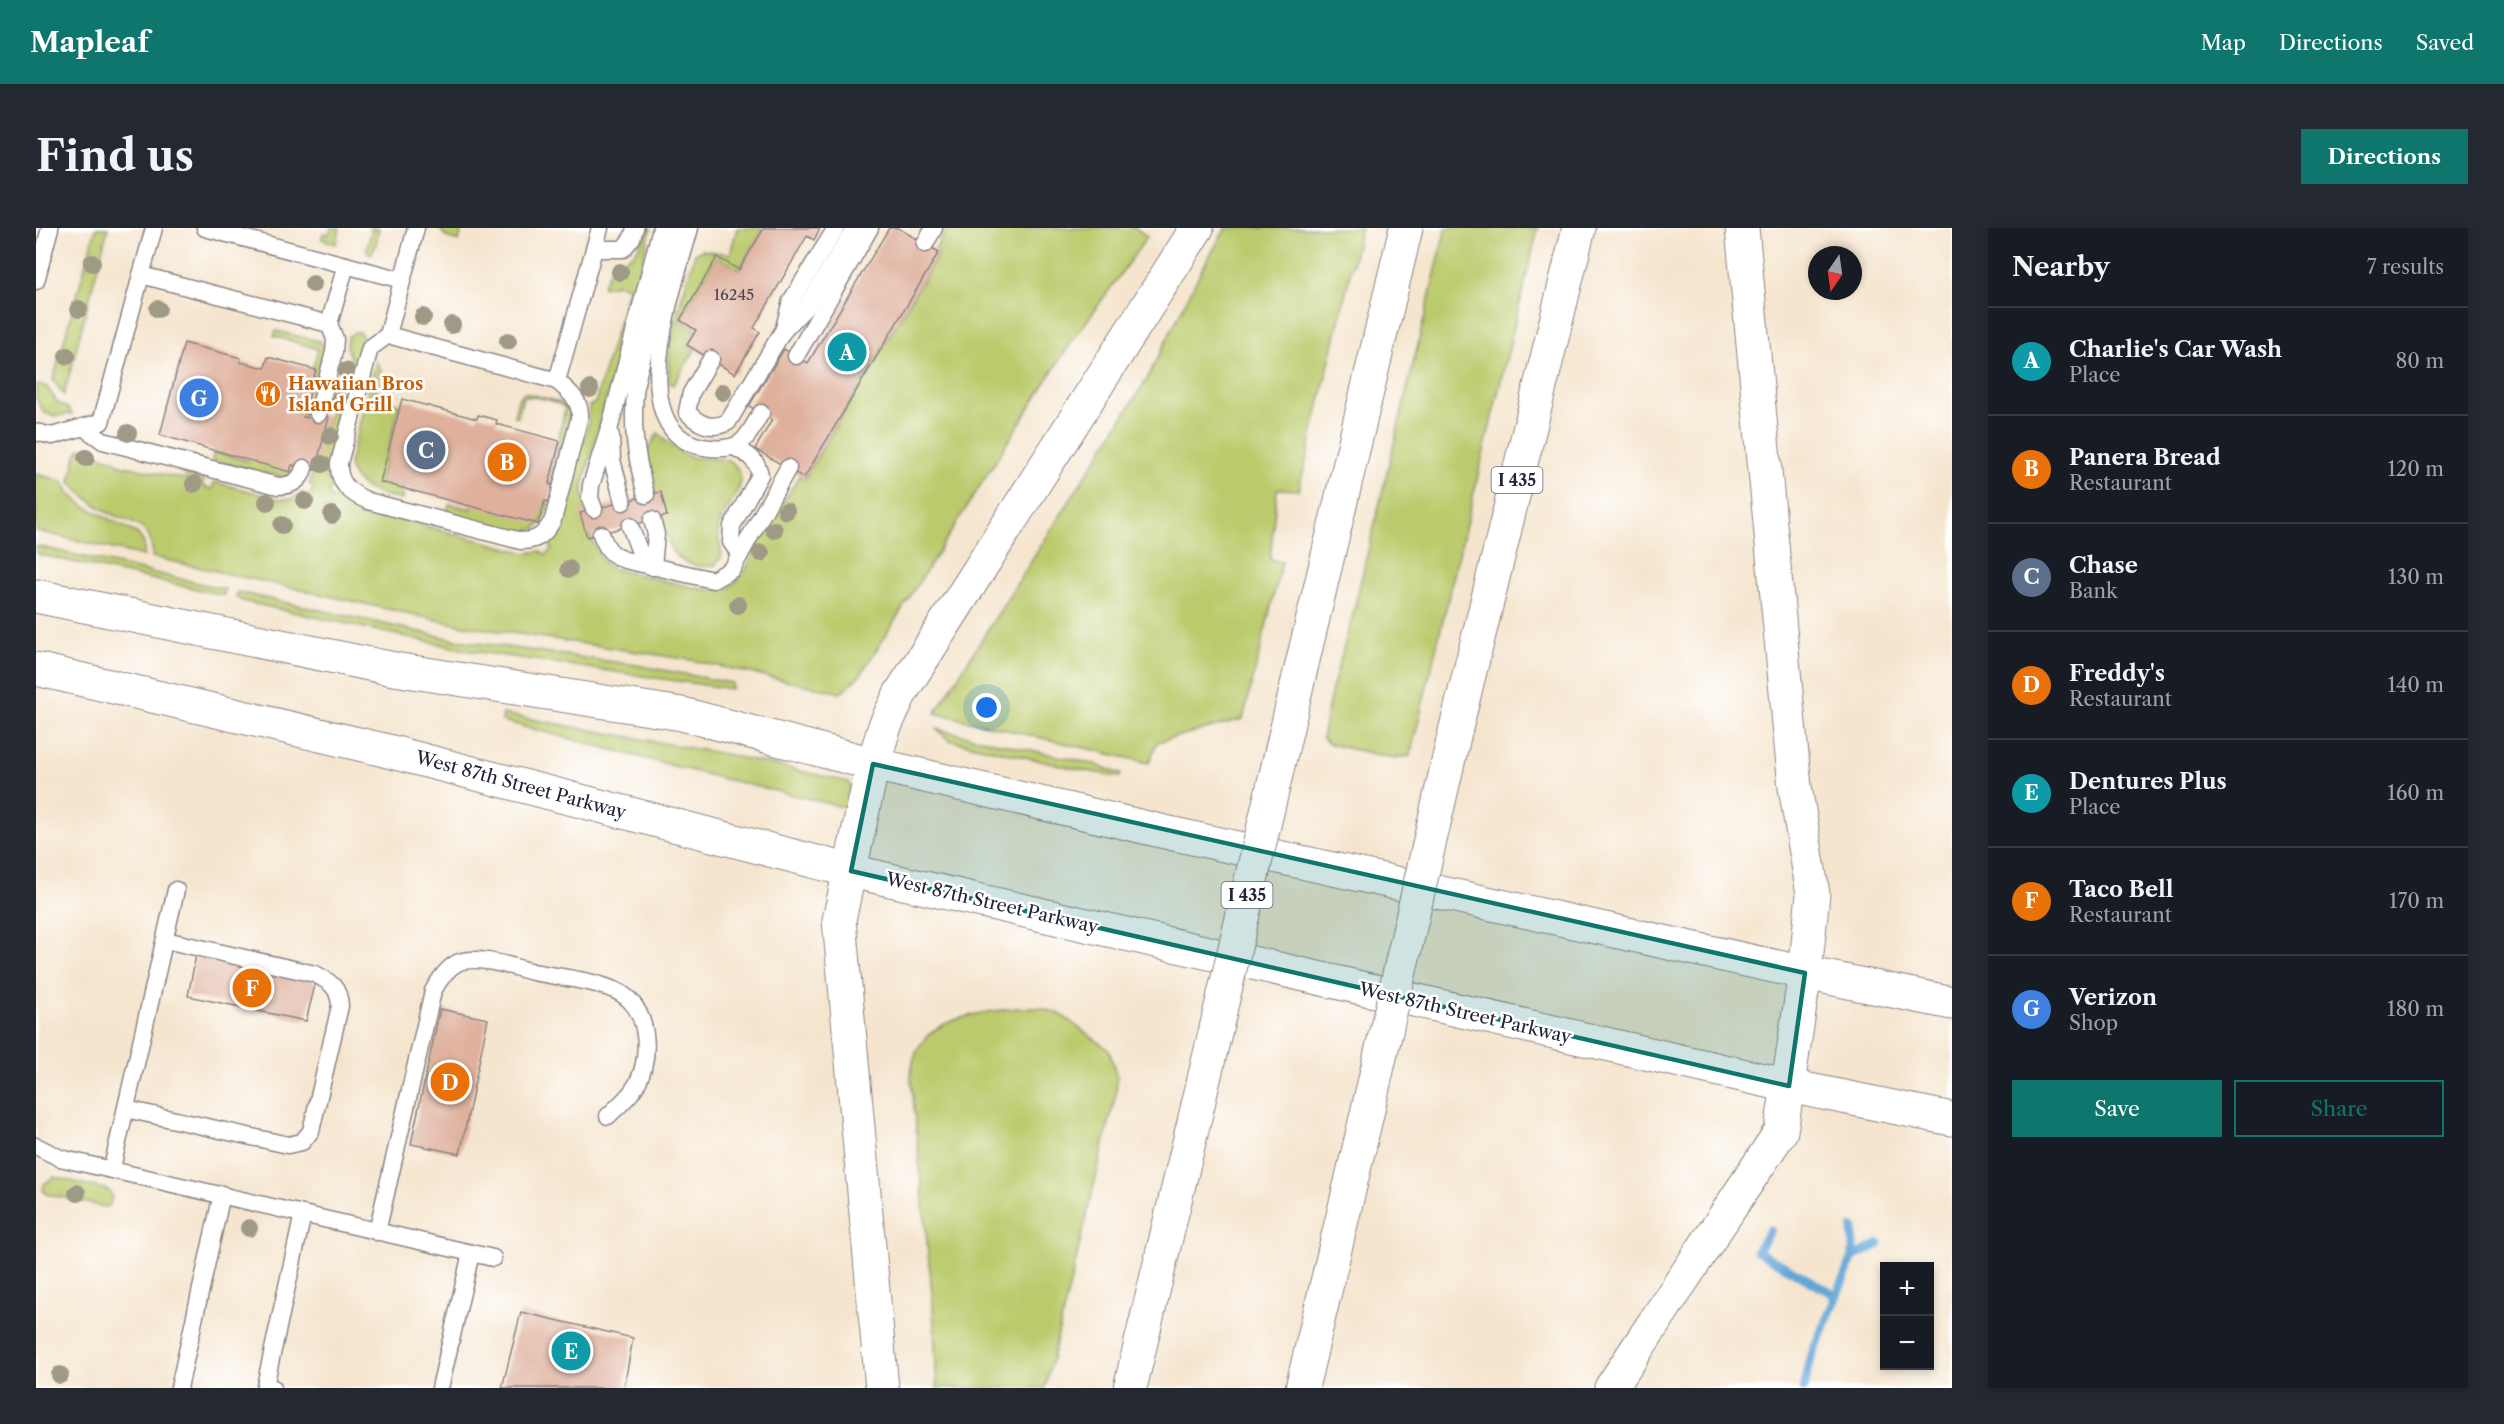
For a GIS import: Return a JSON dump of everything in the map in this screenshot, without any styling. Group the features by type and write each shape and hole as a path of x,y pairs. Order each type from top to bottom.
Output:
{"main road":[{"path":"882,1388 839,920 873,764 885,726 900,694 1197,228"},
{"name":"I 435","path":"1130,1388 1407,228"},
{"name":"I 435","path":"1302,1388 1455,732 1579,228"},
{"path":"1611,1388 1782,1131 1805,973 1813,894 1795,787 1742,228"},
{"path":"36,596 394,669 682,714 873,764 1176,834 1952,1004"},
{"name":"West 87th Street Parkway","path":"36,669 380,748 851,871 1789,1086 1952,1119"}],"lane":[{"path":"36,281 50,228"},
{"path":"36,432 52,436 101,422 154,228"},
{"path":"205,228 402,280"},
{"path":"388,335 557,381 575,398 580,406 580,415 553,520 547,531 540,537 532,541 521,541 368,501 347,490 339,473 339,463 370,348 388,335 416,228"},
{"path":"557,381 600,228"},
{"path":"594,249 623,249 632,238 635,228"},
{"path":"594,509 590,490 611,423 661,228"},
{"path":"646,495 633,430 633,406 636,382 676,228"},
{"path":"690,228 660,350 661,407 669,426 682,439 710,448 734,447 744,442 761,413"},
{"path":"783,331 791,301 836,228"},
{"path":"711,359 691,393 687,412 705,426 720,426 728,422 783,331 806,307 855,228"},
{"path":"796,356 870,228"},
{"path":"925,244 934,228"},
{"path":"318,414 334,352 335,339 329,324 346,265"},
{"path":"141,275 329,324"},
{"path":"611,423 612,460 623,502"},
{"path":"83,427 103,441 278,486 294,483 304,468"},
{"path":"734,447 751,456 759,467 760,475 732,526 731,542 740,555"},
{"path":"601,534 606,547 612,554 625,560 713,580 732,569 788,468"},
{"path":"652,520 656,534 653,567"},
{"path":"630,526 639,550 653,567"},
{"path":"112,1168 176,890"},
{"path":"126,1109 288,1144 302,1142 311,1131 336,1026 340,1006 339,994 331,982 315,974 165,940"},
{"path":"376,1232 433,991 443,975 458,963 488,962 598,986 622,994 635,1006 642,1019 645,1036 645,1056 640,1078 634,1090 608,1116"},
{"path":"36,1146 60,1158 112,1168 493,1258"},
{"path":"179,1388 222,1194"},
{"path":"268,1387 303,1214"},
{"path":"440,1388 471,1254"}],"highlighted area":[{"path":"873,764 1805,973 1789,1086 851,871"}],"green space":[{"path":"96,228 108,228 64,395 53,380"},
{"path":"331,228 340,228 336,244 322,239 323,233 329,234"},
{"path":"369,228 379,228 376,245 371,254 366,251 372,229"},
{"path":"439,228 462,228 459,241 446,237"},
{"path":"645,228 651,228 583,486 587,520 594,545 600,556 614,569 701,589 720,590 731,587 745,571 756,547 800,475 805,478 939,253 935,250 947,228 1136,228 1147,237 1064,353 861,674 841,693 691,660 460,625 152,557 152,546 145,531 102,509 70,482 76,455 80,448 92,448 95,454 114,460 120,465 184,479 188,474 204,479 202,486 212,489 214,482 280,499 292,499 302,492 307,497 314,489 309,484 331,409 341,398 347,378 351,358 347,347 348,336 359,331 364,340 327,477 333,488 328,492 332,500 338,496 355,507 526,553 541,551 545,555 552,549 549,544 559,530 588,425 589,406 595,403 629,287 618,284 602,287 611,267 638,249"},
{"path":"737,228 764,228 739,270 717,257 680,320 696,330 687,345 695,350 673,385 670,384 669,354 672,338 679,305 695,254 702,250 730,254"},
{"path":"1226,228 1361,228 1299,490 1277,489 1270,559 1282,562 1243,719 1157,742 1149,763 935,713 1147,379 1202,269"},
{"path":"1446,228 1538,228 1410,756 1393,758 1329,744 1322,738 1331,693 1352,618"},
{"path":"276,331 319,341 324,347 307,418 300,416 318,349 274,336"},
{"path":"376,361 381,370 376,391 392,396 391,402 400,404 380,481 404,488 402,500 369,490 356,480 349,464"},
{"path":"36,384 46,386 57,402 69,409 72,414 55,416 44,413 36,398"},
{"path":"525,393 563,403 571,413 571,421 553,485 549,484 560,442 558,441 565,408 545,399 523,397 518,417 514,416 519,397"},
{"path":"658,433 686,455 697,458 723,459 734,464 738,470 740,484 738,491 718,529 722,556 715,565 703,567 690,564 679,558 671,549 651,475 647,451"},
{"path":"302,434 292,472 288,476 282,477 212,460 214,452 248,461"},
{"path":"36,474 62,481 69,493 84,506 138,534 144,543 144,556 36,531"},
{"path":"549,502 542,521 534,529 526,531 478,522 447,512 449,504 471,509 472,506"},
{"path":"36,546 225,589 224,595 36,554"},
{"path":"237,592 457,640 636,665 732,683 731,689 466,650 242,601 236,597"},
{"path":"503,714 729,755 849,782 852,809 712,776 502,721"},
{"path":"936,729 1094,764 1121,774 1120,777 1086,771 949,740"},
{"path":"1017,1008 1041,1008 1060,1014 1109,1050 1117,1077 1116,1094 1045,1388 937,1388 933,1304 911,1078 914,1058 921,1043 947,1023 981,1013"},
{"path":"54,1177 108,1190 112,1196 110,1205 106,1207 46,1194 43,1190 44,1184"}],"building":[{"path":"764,228 820,228 814,240 807,236 754,328 760,332 735,374 687,345 696,330 680,320 717,257 739,270"},
{"path":"889,228 898,228 939,252 804,478 755,449 772,420 749,406 784,349 808,363"},
{"path":"184,343 241,358 240,362 265,368 268,357 316,370 303,417 307,418 308,411 329,417 315,470 292,465 290,472 160,435"},
{"path":"402,399 477,419 478,415 497,420 496,424 560,441 549,484 553,485 549,502 545,501 538,524 380,482"},
{"path":"661,492 667,516 587,537 580,513"},
{"path":"196,955 316,981 306,1021 188,996"},
{"path":"440,1009 488,1019 460,1154 411,1144"},
{"path":"521,1312 633,1338 624,1388 502,1388"}],"waterway":[{"path":"1804,1388 1812,1354 1853,1257 1853,1228"},
{"path":"1770,1230 1757,1251 1830,1292 1835,1299"},
{"path":"1853,1257 1879,1244"}],"place":[{"name":"Charlie's Car Wash","path":"847,352"},
{"name":"Hawaiian Bros Island Grill","path":"268,394"},
{"name":"Verizon","path":"199,398"},
{"name":"Chase","path":"426,450"},
{"name":"Panera Bread","path":"507,462"},
{"name":"Taco Bell","path":"252,988"},
{"name":"Freddy's","path":"450,1082"},
{"name":"Dentures Plus","path":"571,1351"}]}
